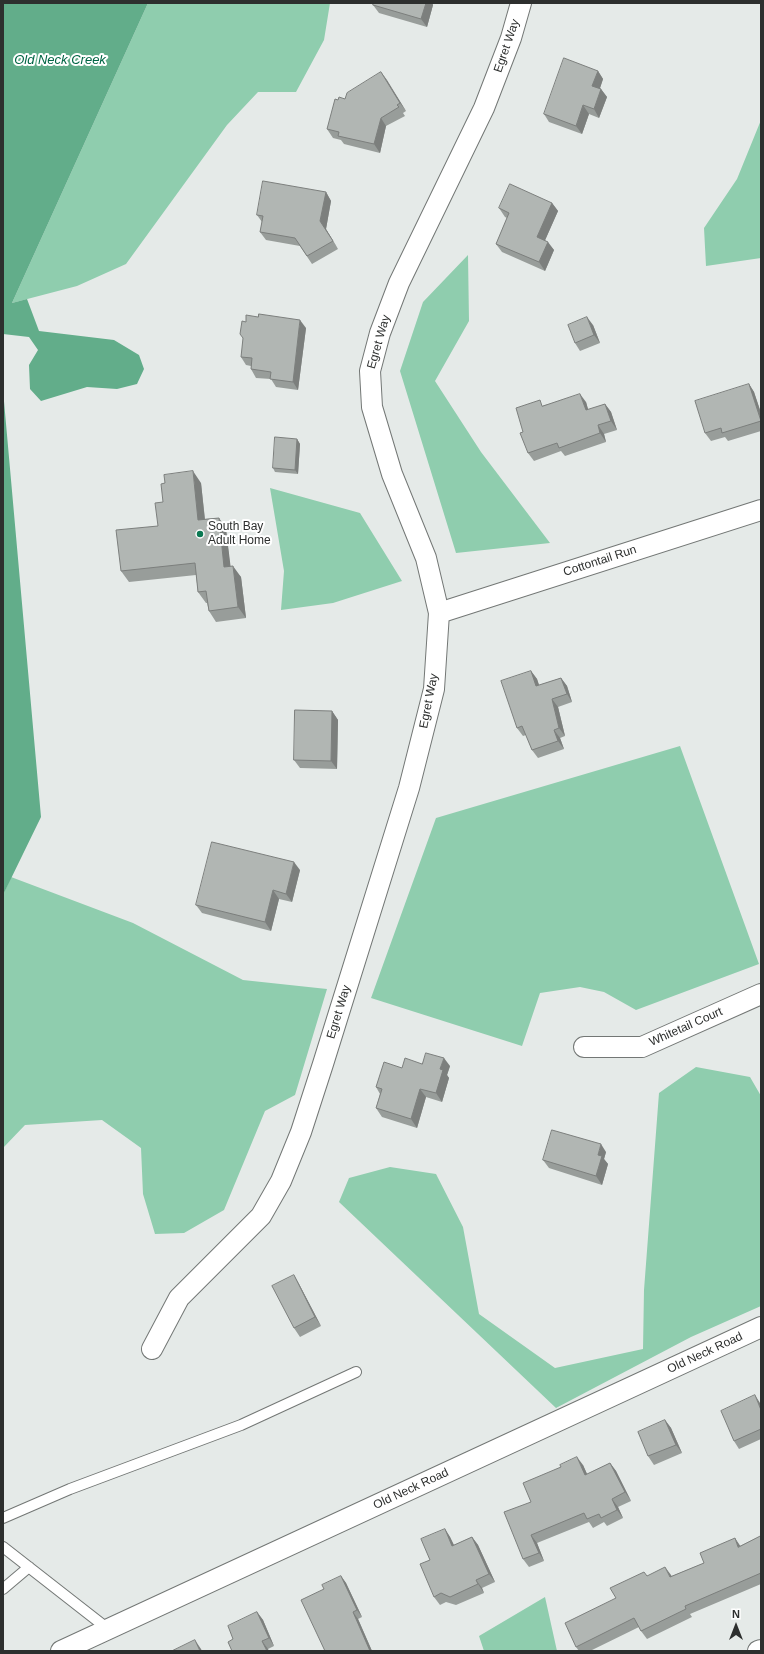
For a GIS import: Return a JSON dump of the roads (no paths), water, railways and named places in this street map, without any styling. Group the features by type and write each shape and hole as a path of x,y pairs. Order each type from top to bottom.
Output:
{"street":[{"name":"Egret Way","path":"152,1349 179,1298 261,1216 281,1181 301,1132 409,788 434,689 439,613 426,558 392,474 372,407 370,371 380,333 399,283 484,108 511,38 521,3"},
{"name":"Cottontail Run","path":"439,613 761,510"},
{"name":"Whitetail Court","path":"584,1047 642,1047 761,994"},
{"name":"Old Neck Road","path":"61,1651 761,1327"}],"lane":[{"path":"3,1518 70,1489 241,1425 356,1372"},
{"path":"3,1547 108,1629"},
{"path":"3,1589 29,1567"}],"water":[{"name":"Old Neck Creek","path":"3,3 148,3 12,303 27,299 39,331 114,340 139,355 144,369 137,384 117,389 87,387 41,401 30,389 29,365 38,350 29,337 3,334"},
{"path":"3,390 41,817 3,895"}],"place":[{"name":"South Bay Adult Home","path":"200,534"}]}
